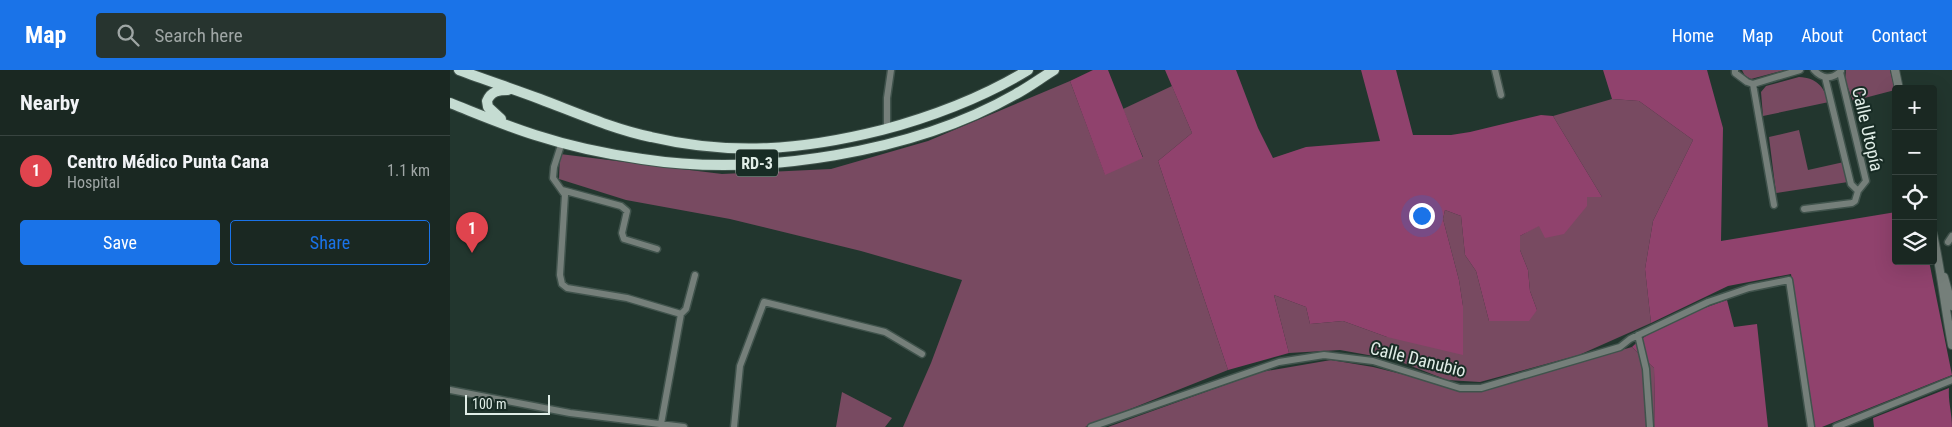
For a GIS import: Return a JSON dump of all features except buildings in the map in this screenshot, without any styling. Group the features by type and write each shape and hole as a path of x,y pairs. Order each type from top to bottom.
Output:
{"highway":[{"name":"RD-3","path":"460,70 616,128 652,138 718,148 803,147 840,141 921,119 996,89 1028,70"},
{"path":"921,119 942,106 992,84 1015,70"},
{"name":"RD-3","path":"450,103 534,135 643,160 687,163 764,163 826,157 897,142 950,124 1015,94 1054,70"},
{"path":"507,124 491,111 487,101 492,93 498,90 514,90"}],"street":[{"path":"887,129 887,98 891,70"},
{"path":"1495,70 1501,95"},
{"path":"1734,70 1735,73 1747,82 1753,84 1800,70"},
{"path":"1814,70 1825,77 1832,77 1840,71"},
{"path":"1895,70 1899,85"},
{"name":"Calle Utopía","path":"1804,209 1852,203 1866,181 1840,71"},
{"name":"Calle Utopía","path":"1825,77 1851,184 1858,191"},
{"path":"1753,84 1774,205"},
{"path":"562,142 554,167 553,178 565,195 560,275 562,284 567,288 627,298 681,314"},
{"path":"562,190 622,206 627,211 622,233 624,239 657,249"},
{"path":"1937,252 1952,306"},
{"path":"1941,269 1943,296 1952,344"},
{"path":"661,424 681,314 686,309 695,276"},
{"name":"Calle Danubio","path":"1091,427 1280,362 1324,355 1372,361 1460,388 1482,388 1620,347 1638,335 1708,302 1749,288 1789,280 1811,427"},
{"path":"734,427 740,366 764,302 884,332 922,354"},
{"path":"1638,335 1646,369 1650,427"},
{"path":"1836,427 1952,380"},
{"path":"450,390 570,413 684,427"}],"shaded area":[{"path":"1093,70 1108,70 1143,158 1105,175 1070,81"},
{"path":"1165,70 1236,70 1258,128 1273,158 1306,147 1380,141 1361,70 1396,70 1413,135 1451,135 1541,115 1553,116 1602,197 1587,197 1587,206 1564,234 1545,238 1539,226 1520,236 1520,250 1528,270 1530,291 1537,310 1529,321 1489,321 1476,271 1465,255 1461,216 1445,210 1443,219 1459,280 1463,306 1463,355 1387,337 1343,321 1310,324 1306,307 1274,295 1289,353 1228,370 1158,161 1192,133"},
{"path":"1603,70 1707,70 1723,128 1721,241 1892,213 1892,265 1930,265 1952,375 1822,427 1815,427 1791,274 1728,286 1651,323 1645,269 1653,221 1693,140 1639,101 1612,99"},
{"path":"1742,70 1785,70 1751,79 1745,76"},
{"path":"1846,70 1890,70 1894,85 1892,85 1892,91 1853,101 1845,80"},
{"path":"1799,77 1810,79 1819,84 1829,102 1763,116 1761,92 1766,86"},
{"path":"1070,81 1105,174 1143,157 1123,109 1172,86 1192,133 1158,161 1228,370 1085,427 903,427 931,363 962,280 861,251 730,219 626,200 559,179 560,154 722,174 831,169 928,141"},
{"path":"1612,99 1639,101 1693,140 1653,221 1645,269 1651,323 1579,355 1480,382 1447,380 1396,360 1340,350 1289,353 1274,295 1306,307 1310,324 1343,321 1387,337 1463,306 1459,280 1443,219 1445,210 1461,216 1465,255 1476,271 1489,321 1537,310 1530,291 1528,270 1520,250 1520,236 1587,197 1602,197 1553,116"},
{"path":"1799,130 1808,170 1844,162 1848,182 1776,193 1769,137"},
{"path":"1727,300 1734,327 1757,324 1768,427 1655,427 1654,368 1632,347 1651,332"},
{"path":"1632,347 1654,368 1655,427 1108,427 1261,372 1331,360 1373,367 1474,392"},
{"path":"1949,388 1952,427 1874,427 1873,418"},
{"path":"842,392 892,418 885,427 836,427"}],"place":[{"name":"Centro Médico Punta Cana","path":"472,253"}]}
